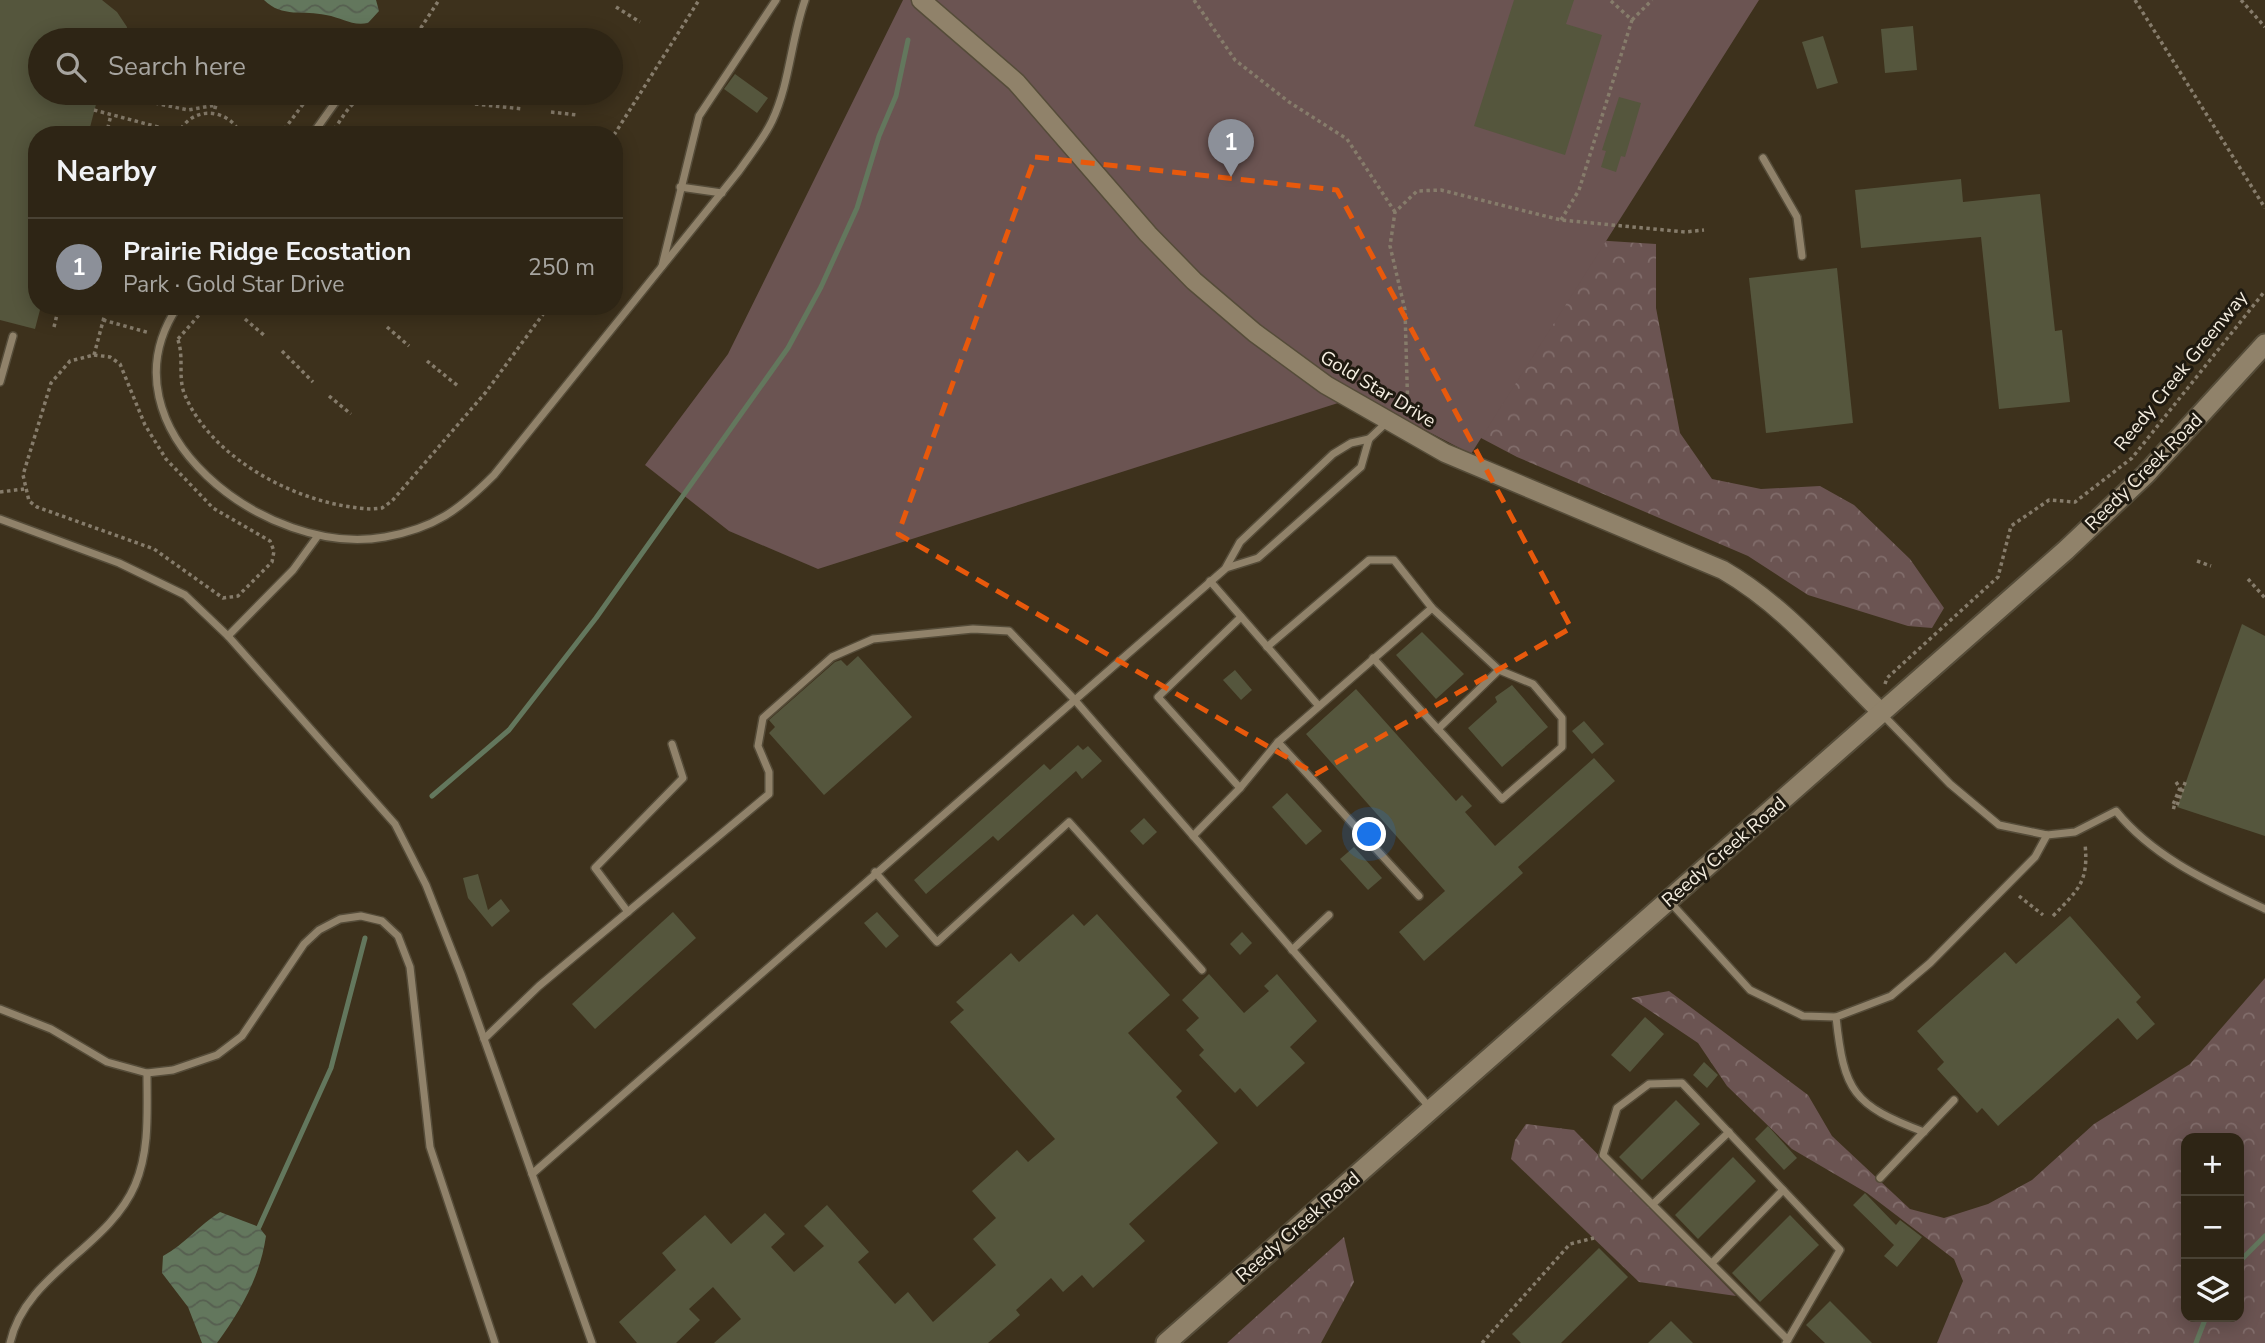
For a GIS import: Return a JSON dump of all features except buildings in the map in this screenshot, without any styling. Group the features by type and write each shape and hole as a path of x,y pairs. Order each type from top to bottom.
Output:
{"main road":[{"name":"Reedy Creek Road","path":"1166,1343 2066,550 2146,474 2265,344"}],"street":[{"name":"Gold Star Drive","path":"921,0 1016,82 1147,234 1194,281 1255,333 1326,385 1407,434 1539,495 1723,570 1756,589 1809,636 1882,713"}],"lane":[{"path":"662,268 699,116 776,0"},
{"path":"173,315 162,336 155,359 156,395 166,422 197,467 224,490 250,508 317,537 383,538 428,526 463,507 494,475 722,193 772,121 792,59 799,17 805,0"},
{"path":"318,126 333,105"},
{"path":"1763,158 1797,217 1802,256"},
{"path":"680,187 722,193"},
{"path":"0,382 13,336"},
{"path":"532,1174 1073,698 1210,581 1225,569 1258,558 1361,467 1369,439 1387,422"},
{"path":"1225,569 1240,542 1333,454 1351,443 1369,439"},
{"path":"0,519 119,563 185,595 228,636 394,824 426,885 592,1343"},
{"path":"228,636 293,570 317,537"},
{"path":"1267,647 1369,560 1394,560 1432,608 1499,670 1533,684 1562,718 1562,747 1502,799 1373,658"},
{"path":"1210,581 1318,705"},
{"path":"1192,836 1240,788 1278,742 1432,608"},
{"path":"1240,788 1158,697 1241,617"},
{"path":"484,1039 539,986 769,794 769,772 758,746 763,718 832,657 873,639 973,629 1009,631 1073,698 1431,1110"},
{"path":"1438,729 1499,670"},
{"path":"1882,713 1950,784 1999,825 2047,835 2075,832 2116,811 2133,832 2195,876 2265,909"},
{"path":"1278,742 1419,895"},
{"path":"628,912 595,868 683,778 673,744"},
{"path":"875,872 937,942 1069,822 1202,970"},
{"path":"1669,901 1750,989 1803,1016 1836,1017 1891,996 1930,962 2035,858 2047,835"},
{"path":"1292,950 1329,915"},
{"path":"0,1009 51,1029 107,1062 147,1073 173,1070 217,1055 242,1036 304,944 319,930 340,919 361,916 382,921 398,936 410,967 430,1147 495,1343"},
{"path":"1836,1017 1848,1083 1866,1105 1924,1132"},
{"path":"10,1343 13,1328 27,1302 113,1220 135,1185 146,1143 147,1073"},
{"path":"1682,1083 1783,1189 1840,1250 1787,1341 1604,1155 1617,1108 1650,1084 1682,1083"},
{"path":"1880,1178 1954,1100"},
{"path":"1653,1204 1728,1132"},
{"path":"1712,1263 1783,1189"}],"path":[{"path":"421,28 439,0"},
{"path":"620,126 699,0"},
{"path":"1610,0 1632,20"},
{"path":"1561,220 1579,190 1632,20 1652,0"},
{"path":"2134,0 2265,208"},
{"path":"2241,0 2265,27"},
{"path":"1195,1 1234,60 1289,102 1347,139 1395,212"},
{"path":"616,7 640,22"},
{"path":"164,105 188,110 216,105 214,112"},
{"path":"287,126 302,105"},
{"path":"338,126 353,105"},
{"path":"485,105 523,109"},
{"path":"94,110 154,126"},
{"path":"184,126 191,118 214,112 229,119 234,126"},
{"path":"551,112 577,115"},
{"path":"108,126 111,115"},
{"path":"1407,434 1410,394 1405,310 1390,246 1395,212 1417,191 1441,190 1561,220 1685,232 1704,230"},
{"name":"Reedy Creek Greenway","path":"1885,684 1887,678 1998,577 2011,526 2049,500 2075,502 2132,458 2265,291"},
{"path":"54,327 57,315"},
{"path":"94,355 104,315"},
{"path":"199,315 178,340 182,385 192,409 237,457 264,478 293,492 342,506 371,509 382,508 392,501 486,392 542,315"},
{"path":"245,319 265,336"},
{"path":"103,320 150,333"},
{"path":"387,327 409,346"},
{"path":"171,339 178,340"},
{"path":"282,351 313,382"},
{"path":"94,355 110,357 124,369 145,425 166,459 187,483 226,517 270,541 274,556 268,569 238,596 229,599 218,596 187,570 143,544 33,505 24,489 25,466 51,383 70,361 94,355"},
{"path":"427,360 458,386"},
{"path":"330,396 351,414"},
{"path":"0,492 24,489"},
{"path":"2197,561 2211,566"},
{"path":"2248,579 2265,598"},
{"path":"238,596 240,606"},
{"path":"2177,780 2186,780 2176,808 2172,807 2180,788 2177,780"},
{"path":"2053,916 2081,887 2087,870 2085,844"},
{"path":"2019,896 2043,915"},
{"path":"1482,1343 1570,1244 1594,1238"}],"highlighted area":[{"path":"1035,157 1337,190 1571,628 1316,774 898,534"}],"green space":[{"path":"903,0 1759,0 1471,454 1360,396 818,569 729,531 645,465 728,354"},
{"path":"1593,240 1656,244 1656,308 1680,433 1712,479 1761,489 1820,486 1854,505 1910,559 1944,608 1932,628 1908,626 1808,595 1748,556 1517,457 1445,419"},
{"path":"2265,978 2265,1343 1937,1343 1963,1281 1954,1259 1867,1193 1792,1149 1727,1086 1698,1043 1631,998 1669,991 1808,1095 1832,1136 1910,1209 1944,1218 1988,1204 2032,1180 2094,1124 2190,1064"},
{"path":"1526,1124 1574,1130 1736,1296 1639,1282 1511,1159 1515,1140"},
{"path":"1344,1237 1354,1282 1321,1343 1227,1343"}],"water":[{"path":"264,0 376,0 379,11 368,23 357,23 326,15 286,11 271,6"},
{"path":"220,1212 259,1227 266,1236 254,1279 234,1318 217,1343 202,1343 188,1307 162,1273 163,1256"}],"waterway":[{"path":"432,796 509,730 596,618 788,348 821,287 857,208 879,136 896,96 908,40"},
{"path":"259,1227 331,1068 365,938"},
{"path":"2242,1259 2265,1236"},
{"path":"2196,1343 2204,1322"}],"place":[{"name":"Prairie Ridge Ecostation","path":"1231,177"}]}
